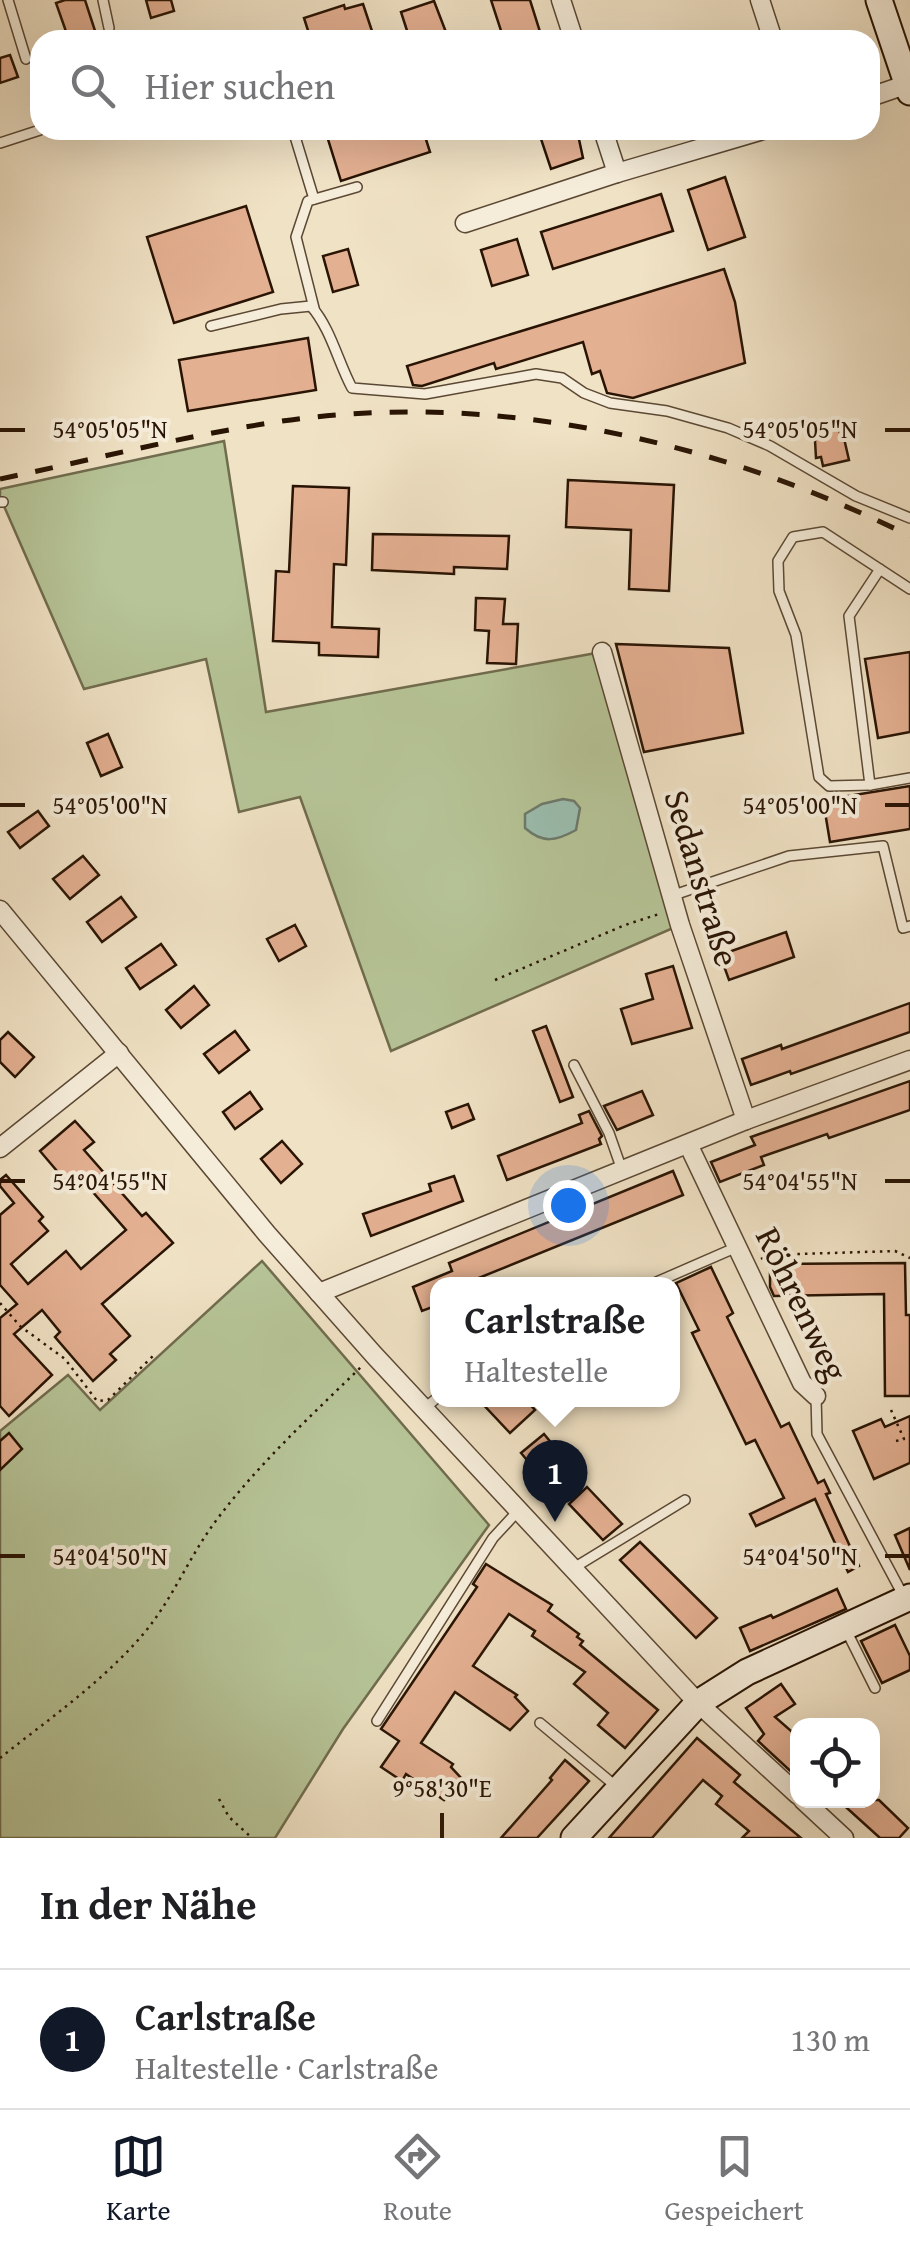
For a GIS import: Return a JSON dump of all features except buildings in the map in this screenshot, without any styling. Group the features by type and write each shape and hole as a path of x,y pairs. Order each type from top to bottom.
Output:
{"street":[{"path":"561,0 571,30"},
{"path":"760,0 770,30"},
{"path":"879,0 909,88 880,94"},
{"path":"606,140 616,173"},
{"path":"465,223 729,140"},
{"name":"Sedanstraße","path":"602,652 673,903 746,1120"},
{"path":"0,910 319,1293 374,1355 430,1401"},
{"path":"0,1148 119,1053"},
{"path":"319,1293 746,1120 910,1060"},
{"name":"Röhrenweg","path":"688,1144 802,1383 816,1396"},
{"path":"435,1407 518,1510 572,1569 698,1703 790,1788"},
{"path":"574,1838 698,1703 747,1672 908,1599"},
{"path":"812,1808 844,1838"}],"lane":[{"path":"8,0 26,59"},
{"path":"103,0 109,28"},
{"path":"0,143 30,133"},
{"path":"296,140 314,199"},
{"path":"357,188 308,201 296,237 314,309 323,319 352,388 425,394 536,374 562,378 584,394 610,403 667,410 728,428 770,446 856,496 910,518"},
{"path":"210,326 282,308 314,309"},
{"path":"910,589 823,532 794,537 778,561 778,592 796,635 819,778 829,786 870,785 910,778"},
{"path":"870,785 849,616 880,569"},
{"path":"673,903 789,856 883,846 903,928 910,926"},
{"path":"574,1065 609,1133 622,1170"},
{"path":"668,1277 737,1246"},
{"name":"Röhrenweg","path":"816,1396 817,1434 908,1599"},
{"path":"572,1569 685,1500"},
{"path":"377,1720 464,1588 492,1538 518,1510"},
{"path":"845,1627 875,1688"},
{"path":"540,1722 618,1788"}],"path":[{"path":"495,980 673,903"},
{"path":"747,1267 768,1255 896,1252 910,1258"},
{"path":"0,1303 20,1326 64,1358 97,1401 108,1400 155,1354"},
{"path":"0,1758 68,1704 144,1634 179,1582 188,1560 238,1491 374,1355"},
{"path":"892,1410 904,1438 892,1442"},
{"path":"219,1799 229,1818 252,1838"}],"shaded area":[{"path":"224,441 266,712 602,652 680,925 391,1051 300,797 239,812 206,659 84,689 0,497 0,489"},
{"path":"563,799 574,801 580,808 576,830 550,839 538,837 525,828 525,814 542,804"},
{"path":"262,1261 489,1525 343,1729 275,1838 0,1838 0,1431 68,1375 100,1410"}],"railway":[{"path":"0,479 276,422 357,413 439,412 520,418 681,449 836,502 910,536"}],"place":[{"name":"Carlstraße","path":"555,1522"}]}
